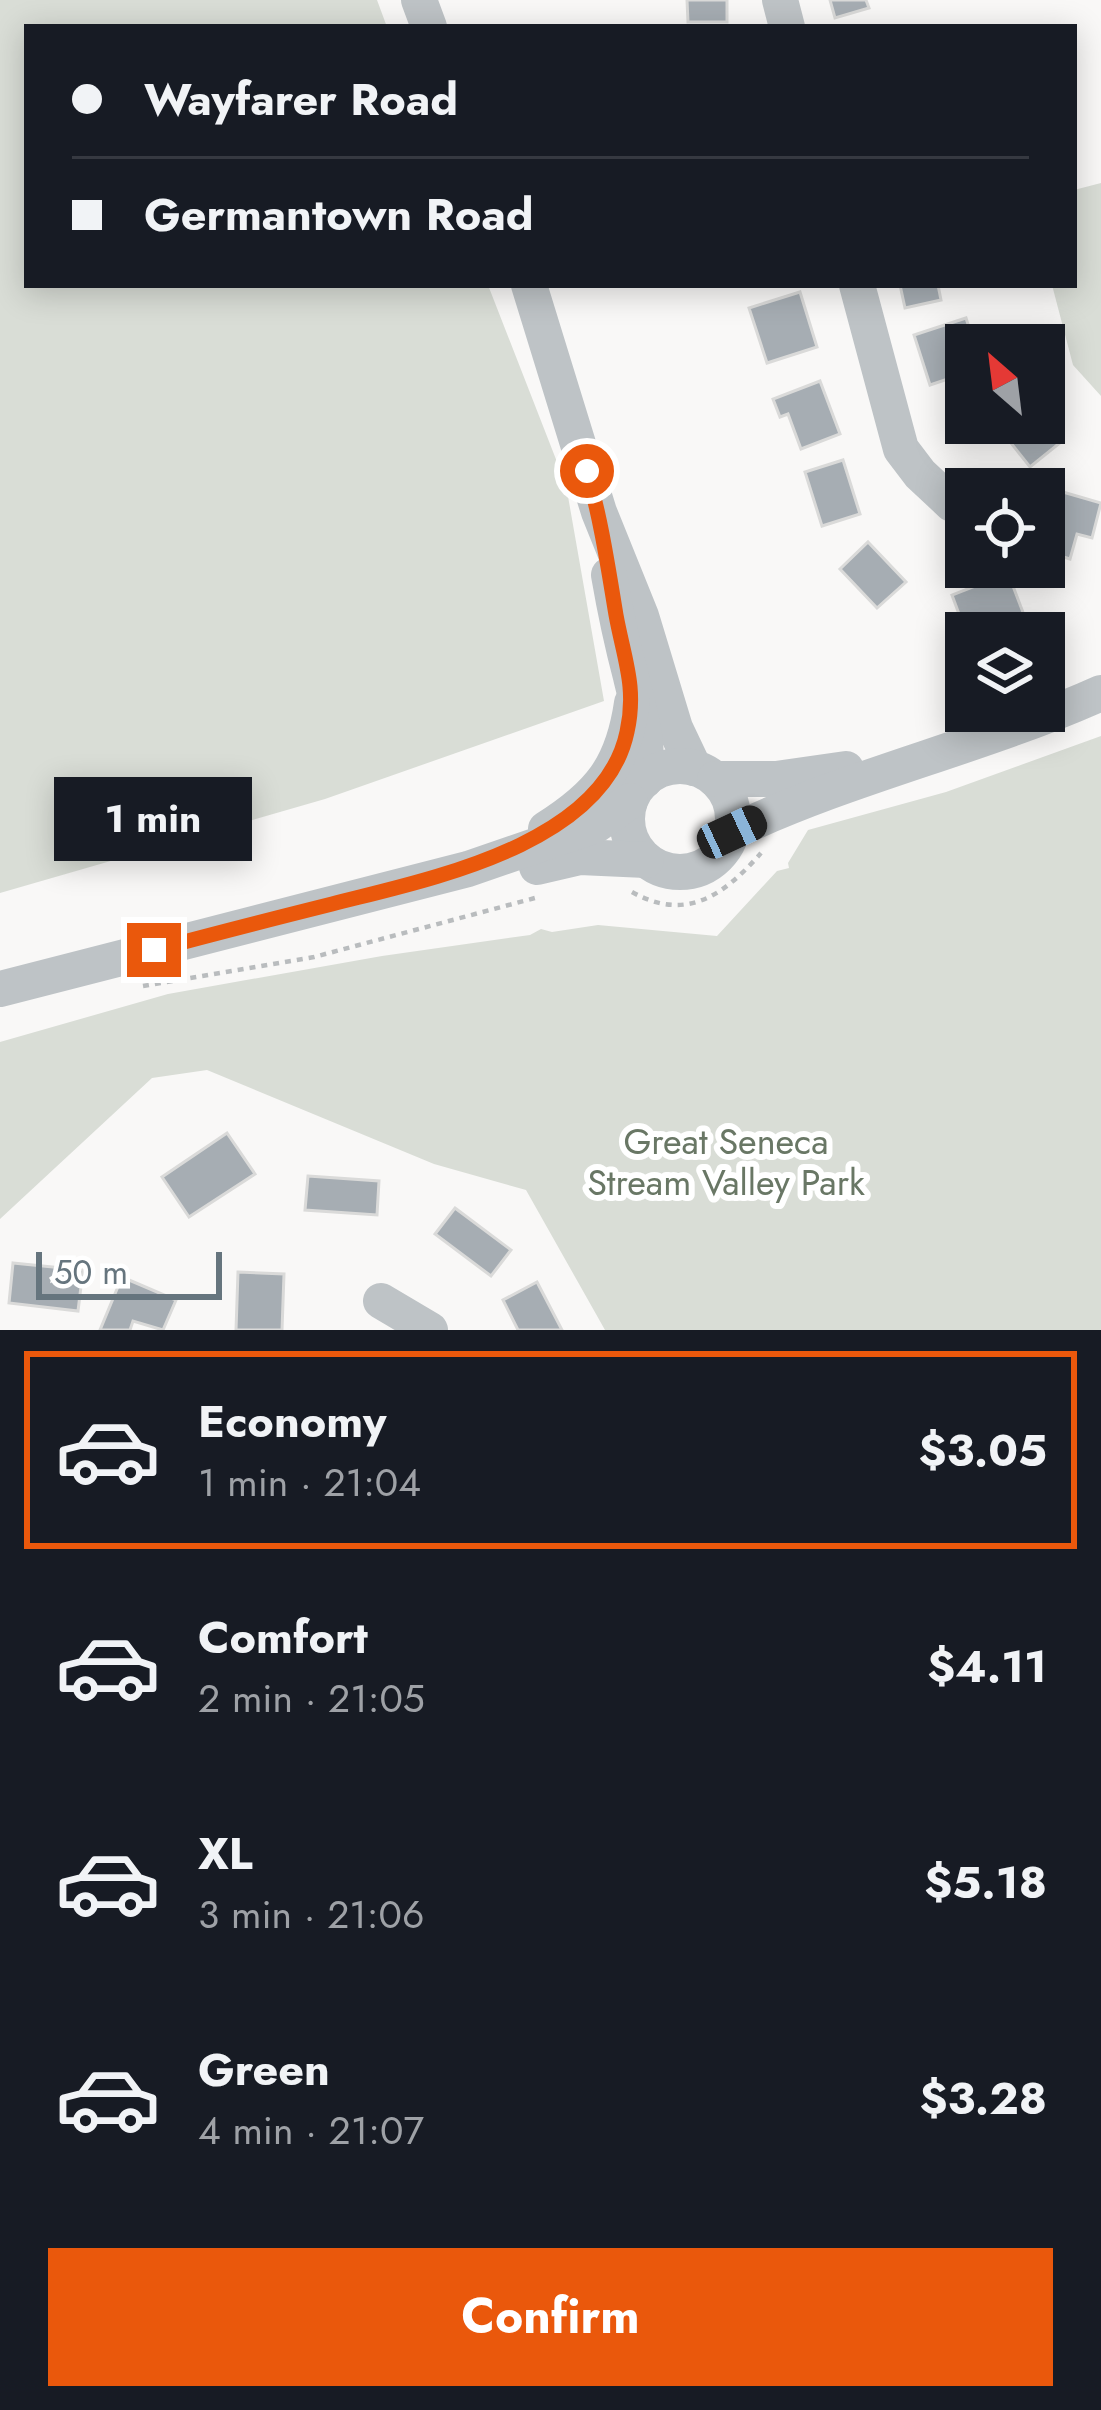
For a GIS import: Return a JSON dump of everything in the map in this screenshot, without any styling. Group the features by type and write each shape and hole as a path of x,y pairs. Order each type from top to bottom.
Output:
{"street":[{"path":"468,869 520,871 580,857 633,872 679,872 697,869 724,848 732,832 731,803 675,728 641,616 599,512 530,288"},
{"path":"858,288 901,449 945,497"},
{"path":"599,512 617,622 644,717 648,749 628,831 633,872"},
{"path":"468,869 579,808 612,771 627,737 634,690"},
{"path":"732,832 782,808 1101,692"},
{"path":"0,989 468,869 596,825 637,790 676,766 776,779 915,759"},
{"path":"381,1301 430,1330"}],"path":[{"path":"633,872 658,903 706,900 725,892 774,839"},
{"path":"123,989 314,957 554,893"}],"green space":[{"path":"0,0 377,0 386,24 24,24 24,288 489,288 566,485 604,701 325,799 0,893"},
{"path":"1101,183 1101,396 1073,365 1053,288 1077,288 1077,189"},
{"name":"Great Seneca Stream Valley Park","path":"1101,736 1101,1330 605,1330 526,1190 434,1164 207,1070 152,1078 0,1219 0,1042 168,994 530,935 541,929 552,932 598,925 717,936 777,871 789,868 808,830 946,792"}],"building":[{"path":"687,0 727,0 727,22 688,22"},
{"path":"830,0 866,0 869,8 835,18"},
{"path":"901,288 939,288 941,300 905,308"},
{"path":"800,292 817,347 767,363 749,308"},
{"path":"945,325 945,380 930,385 914,335"},
{"path":"820,381 840,434 801,449 788,414 780,417 773,399"},
{"path":"1012,444 1059,444 1030,467"},
{"path":"843,460 860,514 822,526 805,472"},
{"path":"1065,493 1101,503 1092,538 1077,534 1070,559 1065,557"},
{"path":"868,542 906,582 877,608 840,569"},
{"path":"970,588 1014,588 1023,612 958,612 952,595"},
{"path":"227,1133 255,1174 189,1217 162,1177"},
{"path":"308,1176 379,1181 377,1215 305,1210"},
{"path":"455,1208 511,1250 491,1276 435,1234"},
{"path":"13,1263 83,1270 78,1311 9,1303"},
{"path":"238,1272 284,1274 282,1330 236,1330"},
{"path":"122,1277 176,1300 163,1330 133,1321 130,1330 100,1330"},
{"path":"537,1282 562,1330 518,1330 503,1300"}],"route":[{"path":"154,950 468,869 579,808 612,771 627,737 634,690 587,471"}]}
